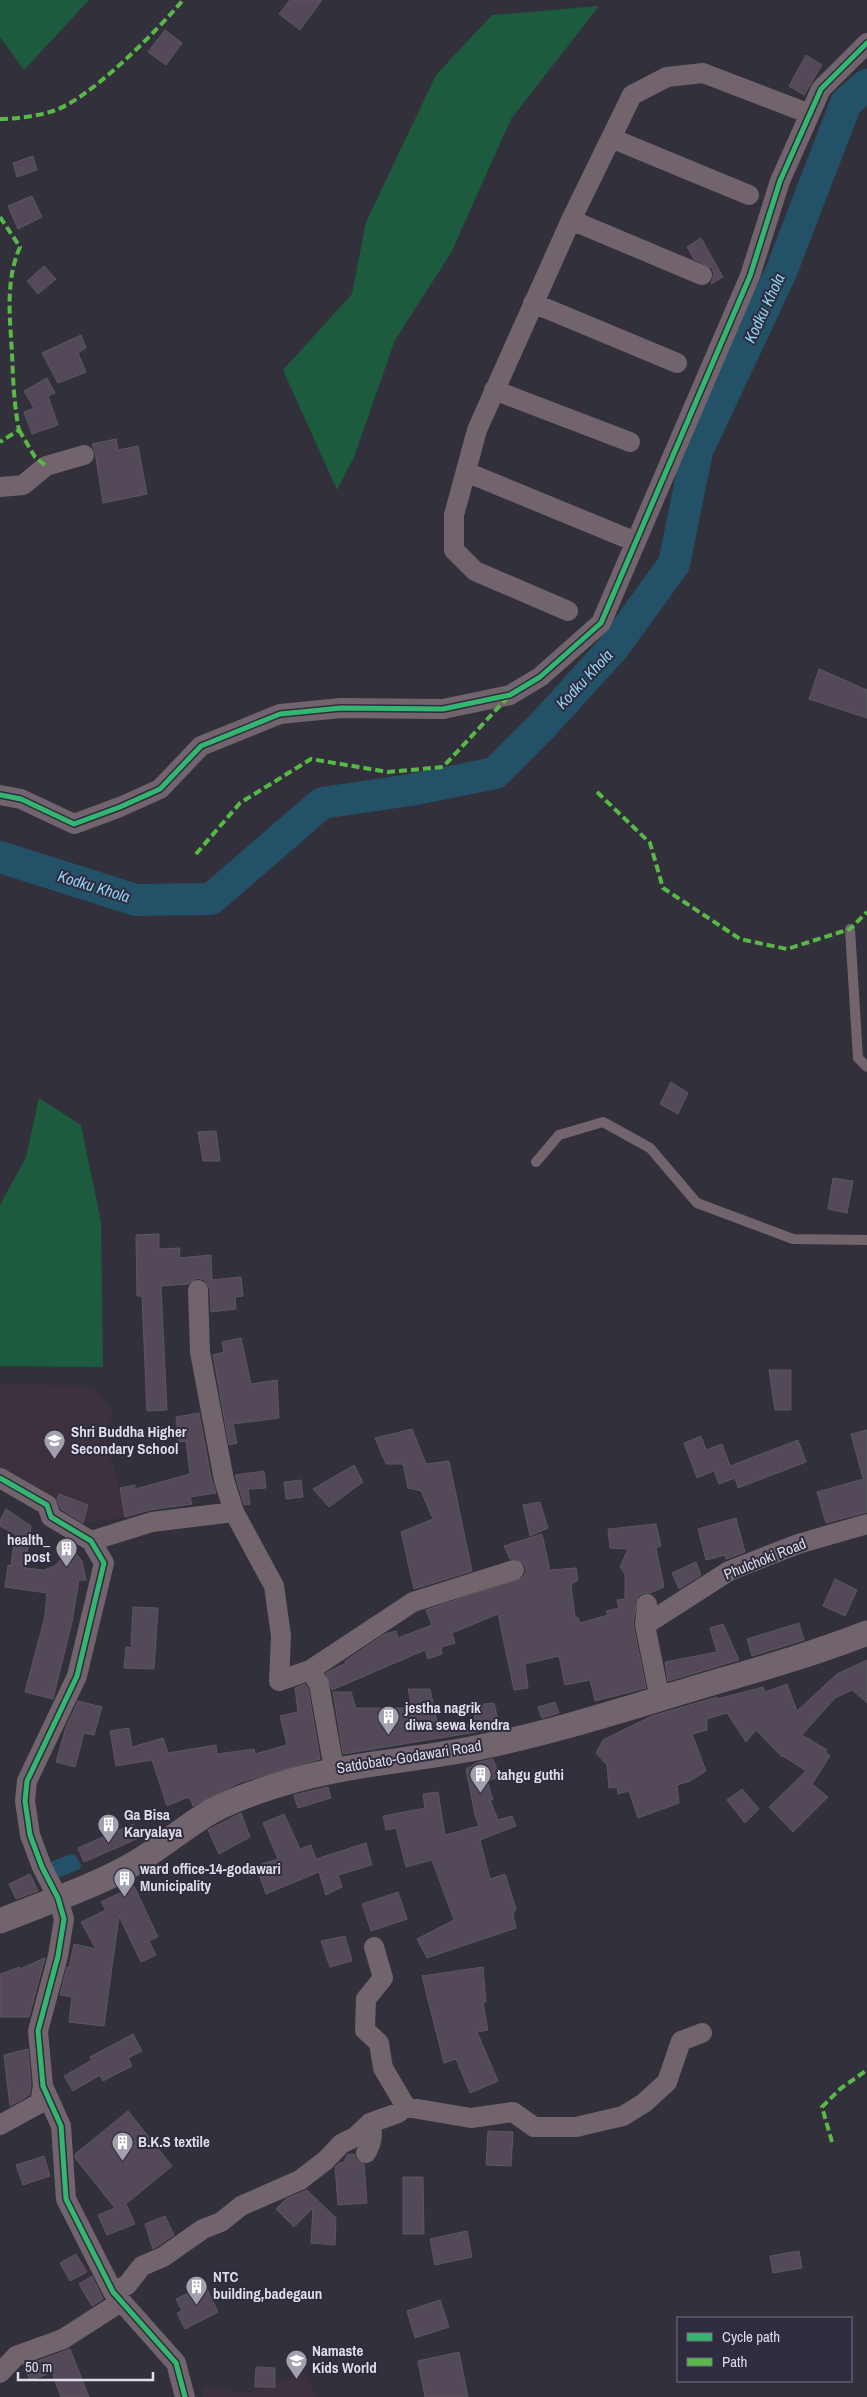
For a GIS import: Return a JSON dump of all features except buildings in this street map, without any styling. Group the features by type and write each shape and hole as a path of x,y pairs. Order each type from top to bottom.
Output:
{"street":[{"path":"0,795 21,799 74,824 120,807 160,789 201,746 280,714 341,708 443,709 510,695 540,677 601,623 750,276 780,181 821,89 867,43"},
{"path":"568,611 475,572 454,550 454,515 476,430 571,220 632,95 667,76 703,74 810,114"},
{"path":"611,138 749,195"},
{"path":"571,220 702,275"},
{"path":"533,303 677,363"},
{"path":"494,390 630,442"},
{"path":"0,487 23,485 46,466 84,455"},
{"path":"466,472 636,542"},
{"path":"198,1290 200,1352 224,1480 234,1512 274,1586 281,1636 279,1681 310,1670 413,1602 514,1570"},
{"path":"0,1478 47,1505 51,1518 91,1541 104,1563 77,1676 27,1781 25,1801 30,1835 42,1867 58,1898 64,1919 58,1956 38,2031 43,2086 40,2103 0,2125"},
{"path":"91,1541 152,1522 234,1512"},
{"name":"Phulchoki Road","path":"645,1625 729,1570 798,1544 867,1524"},
{"path":"647,1604 645,1625 660,1699"},
{"name":"Satdobato-Godawari Road","path":"0,1921 126,1869 165,1845 181,1830 213,1810 278,1784 334,1770 462,1750 556,1728 660,1699 831,1647 867,1632"},
{"path":"310,1670 319,1684 334,1770"},
{"path":"374,1947 383,1978 366,1999 365,2030 379,2043 383,2068 406,2107"},
{"path":"116,2295 128,2285 142,2266 163,2257 203,2229 221,2222 241,2206 300,2180 326,2160 341,2144 355,2138 370,2123 398,2113 406,2107 470,2118 513,2112 534,2126 576,2127 613,2119 623,2116 644,2103 667,2082 681,2041 702,2033"},
{"path":"0,2373 16,2356 63,2339 120,2303 66,2199 62,2126 43,2086"},
{"path":"366,2153 370,2147 373,2132 370,2123"},
{"path":"116,2295 176,2363 185,2397"}],"lane":[{"path":"850,929 858,1058 867,1067"},
{"path":"536,1162 559,1135 603,1122 650,1148 697,1202 793,1240 867,1240"}],"shaded area":[{"name":"Shri Buddha Higher Secondary School","path":"0,1383 94,1387 114,1414 103,1434 120,1488 135,1485 140,1515 83,1523 50,1513 0,1488"},
{"name":"Namaste Kids World","path":"304,2372 317,2397 203,2397 202,2387 249,2393"}],"green space":[{"path":"0,0 89,0 24,70 0,37"},
{"path":"599,6 511,119 451,253 395,340 354,457 337,490 283,370 352,294 366,222 436,75 492,15"},
{"path":"39,1098 81,1125 101,1222 103,1367 0,1366 0,1205 26,1157"}],"water":[{"path":"71,1854 76,1856 81,1865 80,1869 58,1878 50,1862"}],"waterway":[{"name":"Kodku Khola","path":"0,857 136,900 211,899 322,803 410,790 495,773 542,726 613,648 674,564 697,451 781,272 846,103 867,85"}],"marked path":[{"path":"0,119 27,117 53,111 85,93 122,63 183,0"},
{"path":"0,217 20,247 15,260 10,286 10,326 14,392 19,430 0,442"},
{"path":"19,430 35,457 46,466"},
{"path":"196,854 240,803 311,759 388,772 443,767 508,697"},
{"path":"597,792 650,843 663,888 740,939 787,949 850,929 867,912"},
{"path":"832,2142 822,2107 840,2089 867,2070"}],"cycle path":[{"path":"0,795 21,799 74,824 120,807 160,789 201,746 280,714 341,708 443,709 510,695 540,677 601,623 750,276 780,181 821,89 867,43"},
{"path":"0,1478 47,1505 51,1517 91,1541 104,1563 77,1676 27,1781 25,1801 30,1835 42,1867 58,1898 64,1919 58,1956 38,2031 43,2086 61,2126 66,2199 113,2292 176,2363 185,2397"}],"place":[{"name":"Shri Buddha Higher Secondary School","path":"55,1460"},
{"name":"health_ post","path":"66,1568"},
{"name":"jestha nagrik diwa sewa kendra","path":"389,1736"},
{"name":"tahgu guthi","path":"481,1794"},
{"name":"Ga Bisa Karyalaya","path":"108,1843"},
{"name":"ward office-14-godawari Municipality","path":"124,1897"},
{"name":"B.K.S textile","path":"122,2161"},
{"name":"NTC building,badegaun","path":"197,2305"},
{"name":"Namaste Kids World","path":"296,2379"}]}
